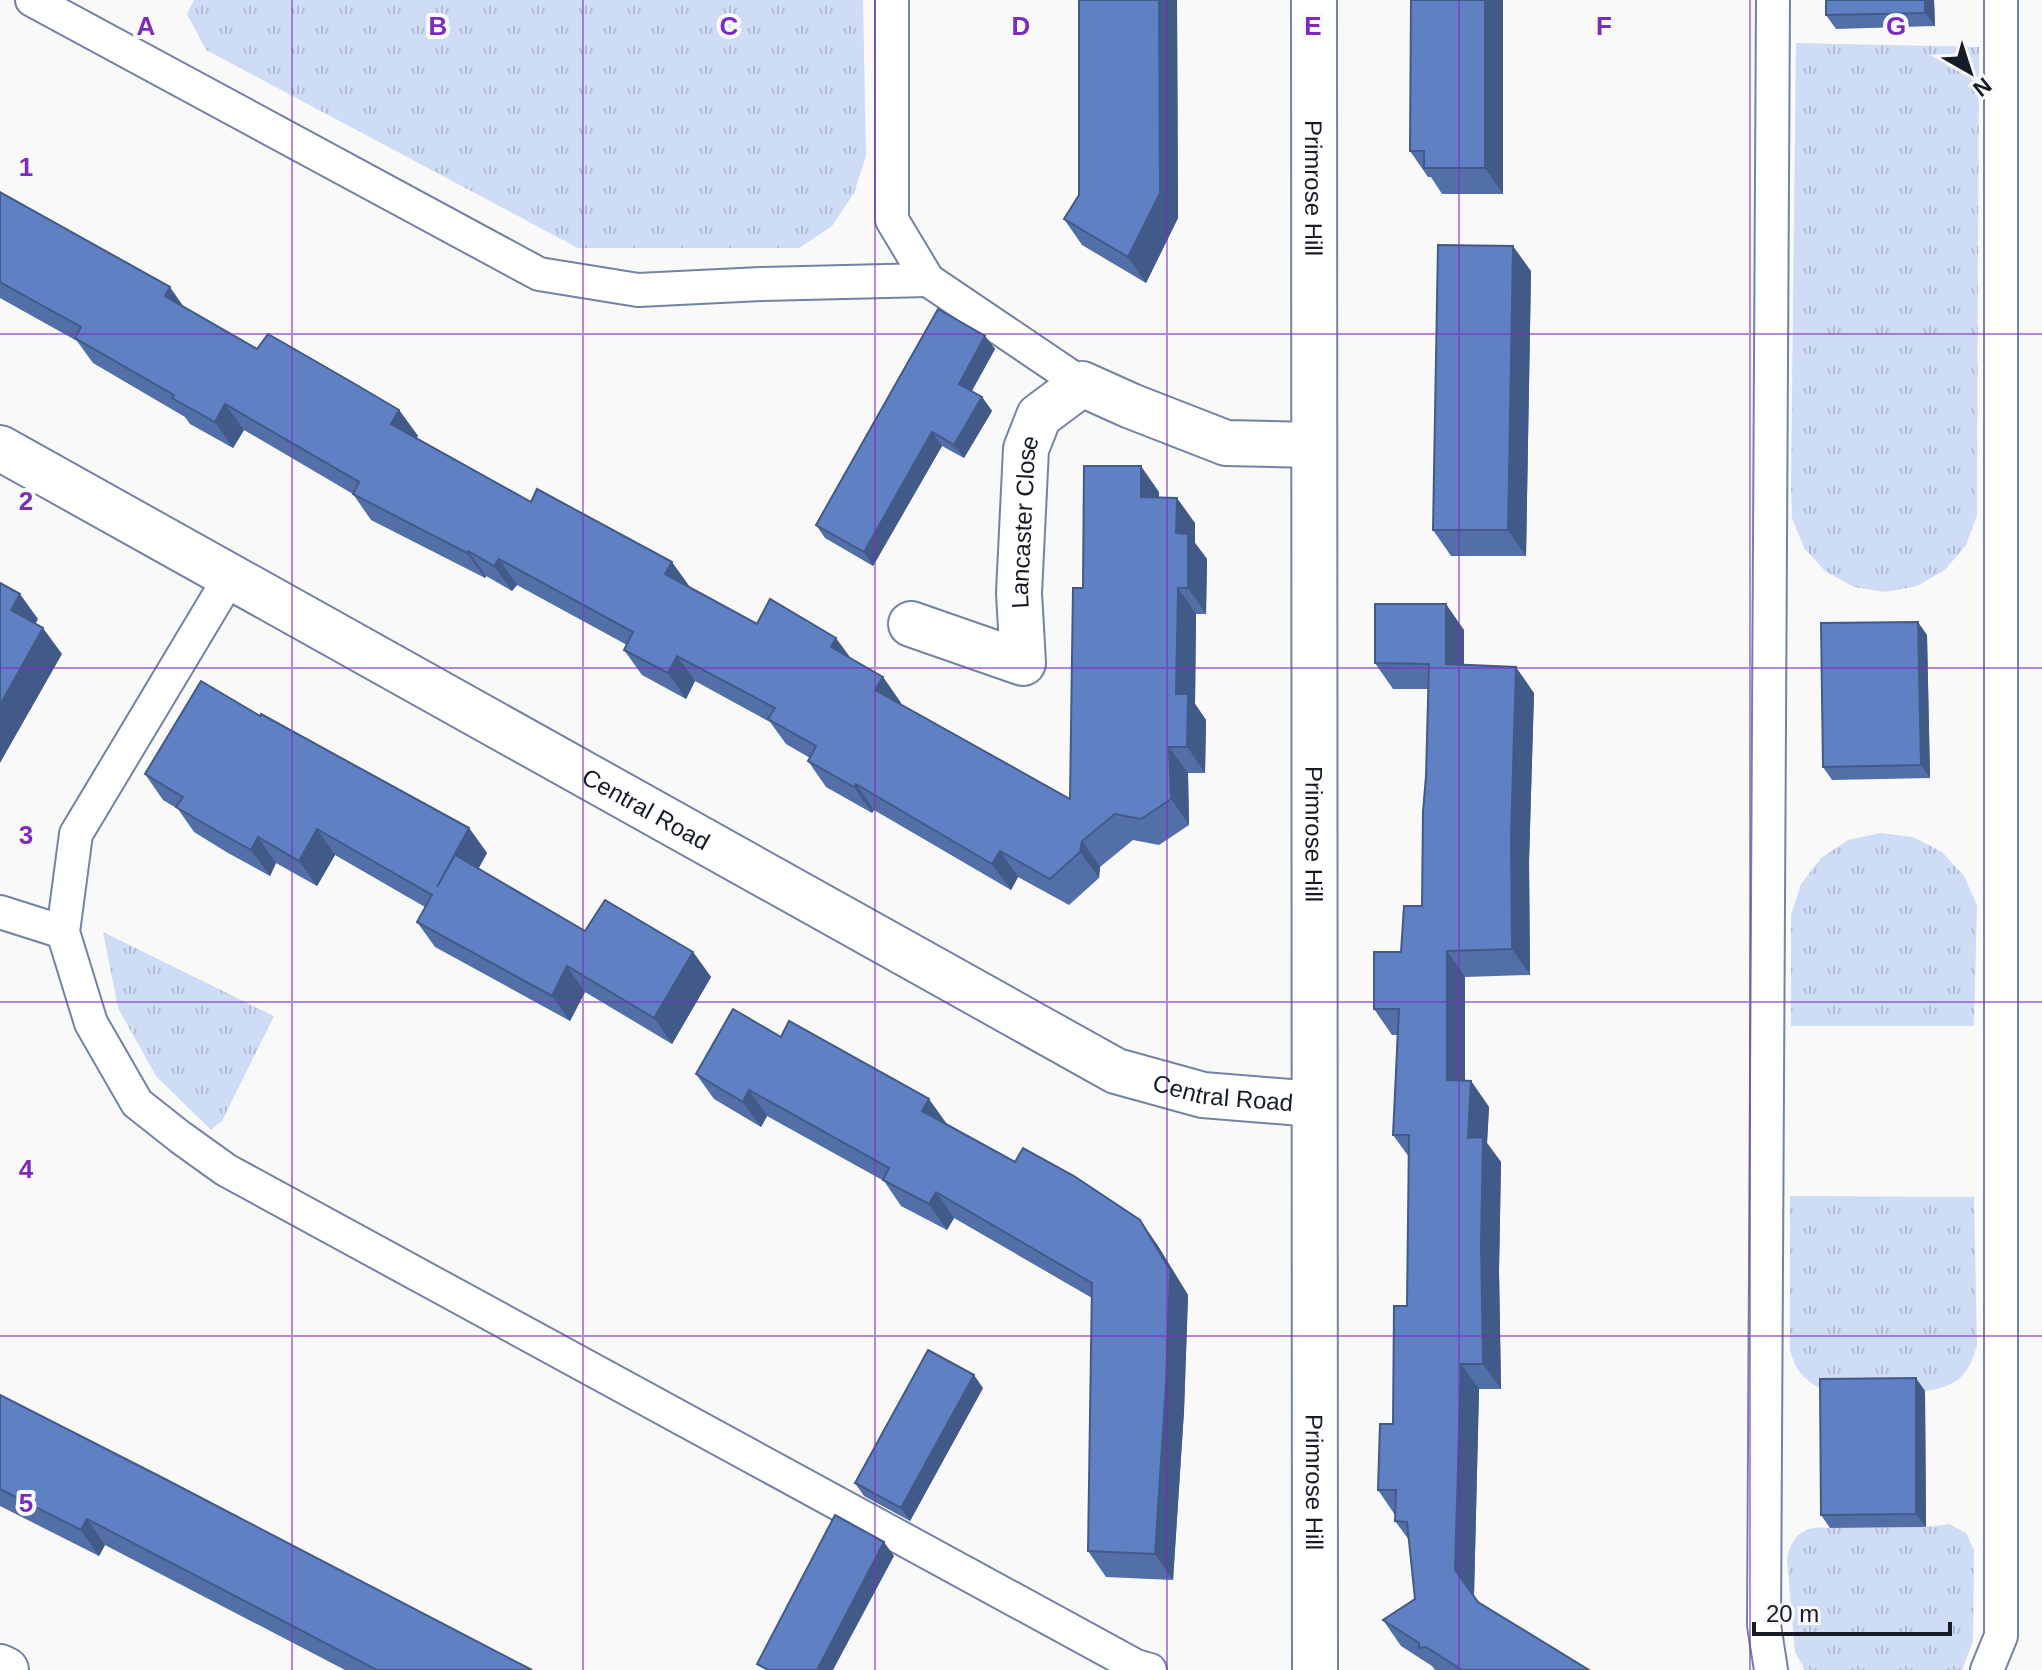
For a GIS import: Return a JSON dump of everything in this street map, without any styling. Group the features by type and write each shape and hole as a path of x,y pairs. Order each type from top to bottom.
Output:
{"street":[{"name":"Primrose Hill","path":"1314,0 1315,1670"},
{"path":"1082,384 1226,443 1313,445"},
{"name":"Lancaster Close","path":"911,624 1023,663 1019,593 1026,449 1039,416 1082,384"},
{"name":"Central Road","path":"0,448 1116,1071 1203,1095 1314,1104"},
{"path":"0,1667 6,1670"}],"lane":[{"path":"32,0 539,274 638,290 928,280"},
{"path":"892,0 892,220 928,280 1082,384"},
{"path":"1771,1670 1764,1625 1773,0"},
{"path":"1987,1670 2001,1636 2001,0"},
{"path":"230,577 76,834 63,932 91,1023 137,1103 226,1170 1136,1666 1150,1670"},
{"path":"0,912 63,932"}],"green space":[{"path":"194,0 863,0 866,156 854,193 832,226 799,248 578,248 206,50 187,14"},
{"path":"1796,43 1979,47 1977,515 1966,545 1945,570 1917,586 1885,592 1854,587 1825,571 1804,548 1792,518"},
{"path":"1880,833 1913,837 1942,852 1964,876 1977,905 1974,1026 1791,1026 1791,915 1801,884 1821,858 1848,840"},
{"path":"103,932 274,1016 222,1121 211,1130 156,1076 118,1008"},
{"path":"1790,1196 1974,1197 1977,1345 1970,1365 1960,1378 1925,1391 1830,1392 1804,1377 1790,1350"},
{"path":"1949,1524 1966,1533 1974,1550 1973,1641 1962,1670 1805,1670 1795,1652 1787,1559 1796,1537 1813,1528"}],"building":[{"path":"1079,0 1159,0 1160,193 1128,257 1064,219 1079,195"},
{"path":"1411,0 1485,0 1485,168 1424,168 1424,151 1410,151"},
{"path":"1826,0 1925,0 1925,13 1826,15"},
{"path":"0,192 170,287 165,296 257,349 268,334 355,384 399,410 391,424 531,502 537,489 672,562 665,574 757,624 770,599 836,638 831,647 883,677 875,690 1070,799 1073,588 1083,588 1084,466 1141,466 1141,497 1177,498 1176,533 1188,534 1188,588 1178,588 1176,694 1188,694 1187,747 1169,747 1171,799 1141,819 1115,814 1082,841 1080,852 1050,879 1000,851 992,864 856,784 854,787 808,761 816,746 768,719 775,708 677,656 668,673 624,650 633,632 499,559 494,566 353,494 359,482 225,404 215,422 75,338 81,327 0,282"},
{"path":"1438,245 1513,246 1508,530 1433,530"},
{"path":"938,309 985,336 959,384 982,397 954,445 932,432 864,552 816,525"},
{"path":"0,583 20,594 11,610 43,628 0,705"},
{"path":"1375,604 1446,604 1446,664 1516,667 1511,836 1512,949 1447,951 1447,1080 1471,1081 1468,1138 1483,1137 1483,1364 1461,1364 1455,1570 1478,1602 1589,1670 1462,1670 1426,1647 1419,1648 1419,1643 1383,1620 1415,1599 1407,1522 1395,1521 1396,1490 1378,1490 1380,1424 1393,1424 1394,1306 1407,1306 1409,1135 1393,1135 1399,1009 1374,1009 1374,952 1401,952 1404,906 1422,906 1429,664 1375,663"},
{"path":"1918,622 1921,765 1823,767 1821,623"},
{"path":"201,681 469,828 437,887 455,855 585,931 605,900 693,952 654,1018 567,966 552,996 417,922 432,895 317,829 299,861 258,837 251,850 176,807 183,797 145,774"},
{"path":"733,1009 781,1037 789,1021 929,1099 922,1111 1015,1162 1023,1148 1074,1176 1140,1220 1170,1270 1155,1554 1088,1551 1092,1283 936,1192 929,1204 883,1180 889,1168 749,1090 743,1102 696,1074"},
{"path":"928,1350 974,1375 901,1508 855,1483"},
{"path":"1916,1378 1916,1514 1821,1515 1820,1379"},
{"path":"0,1395 532,1670 377,1670 87,1519 81,1530 0,1489"},
{"path":"835,1515 884,1542 817,1670 768,1670 757,1664"}]}
